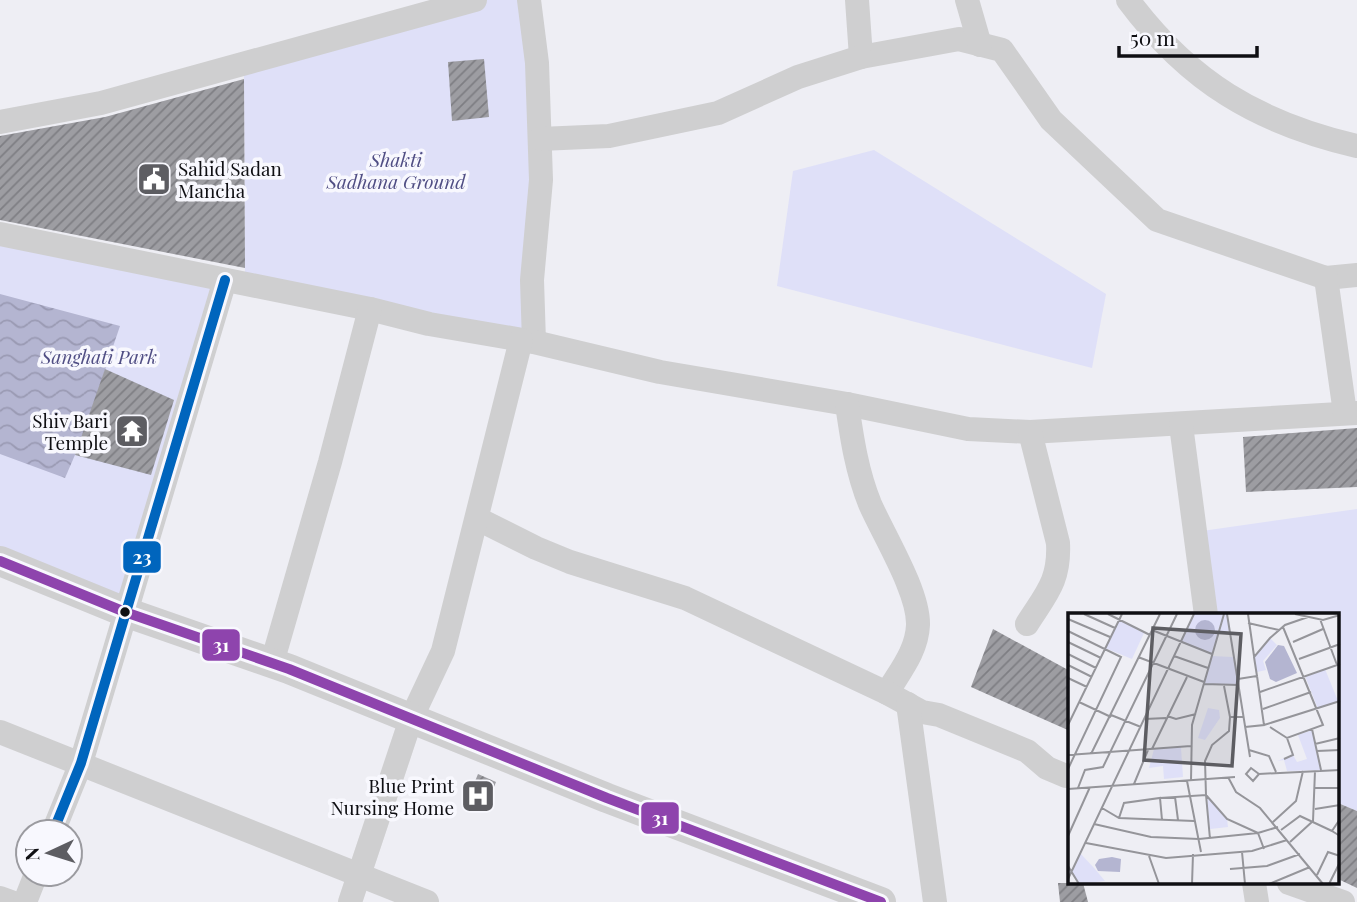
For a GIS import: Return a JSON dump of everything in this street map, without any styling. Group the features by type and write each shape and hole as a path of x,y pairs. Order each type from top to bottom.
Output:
{"main road":[{"path":"0,561 125,612 272,663 607,798 881,902"}],"street":[{"path":"350,902 411,719 443,651 478,519 506,392 528,341 541,180 537,62 529,0"},
{"path":"857,0 861,57"},
{"path":"967,0 980,45"},
{"path":"1128,0 1172,53 1205,80 1240,103 1287,126 1357,146"},
{"path":"0,122 101,103 466,1"},
{"path":"540,139 609,136 718,113 798,77 861,57 959,39 1002,50 1051,120 1157,220 1326,278 1357,275"},
{"path":"0,234 370,309 429,324 528,341 660,372 847,404 968,429 1030,432 1351,413 1326,278"},
{"path":"58,818 80,763 225,280"},
{"path":"272,663 330,462 370,309"},
{"path":"847,404 857,469 870,504 916,604 918,624 914,648 897,698 935,902"},
{"path":"1181,425 1206,613"},
{"path":"1027,624 1056,579 1059,561 1058,543 1030,432"},
{"path":"478,519 570,562 685,598 922,712 939,715 1027,751 1047,768 1068,776"},
{"path":"0,732 427,902"},
{"path":"1254,884 1257,902"},
{"path":"1292,884 1343,902"},
{"path":"0,898 10,902"}],"green space":[{"name":"Shakti Sadhana Ground","path":"478,0 529,0 534,342 245,284 244,64"},
{"path":"874,150 1106,294 1092,368 777,286 793,171"},
{"name":"Sanghati Park","path":"0,234 225,280 125,612 0,561"},
{"path":"1357,509 1357,811 1340,804 1340,613 1206,613 1195,532"}],"water":[{"path":"0,294 120,326 81,441 65,478 0,454"}],"building":[{"path":"484,59 489,117 452,121 448,62"},
{"name":"Sahid Sadan Mancha","path":"244,79 245,268 0,220 0,136 105,117"},
{"name":"Shiv Bari Temple","path":"105,369 174,400 151,475 75,455"},
{"path":"1357,428 1357,487 1246,492 1243,437"},
{"path":"993,629 1068,670 1068,730 971,687"},
{"path":"478,774 496,782 484,811 466,803"},
{"path":"1340,804 1357,811 1357,888 1340,880"},
{"path":"1058,883 1083,884 1088,902 1060,902"}],"transit line":[{"name":"23","path":"59,818 81,763 225,280"},
{"name":"31","path":"0,561 125,612 289,669 607,798 881,902"}],"place":[{"name":"Sahid Sadan Mancha","path":"154,179"},
{"name":"Shiv Bari Temple","path":"132,431"},
{"name":"Blue Print Nursing Home","path":"478,796"}]}
